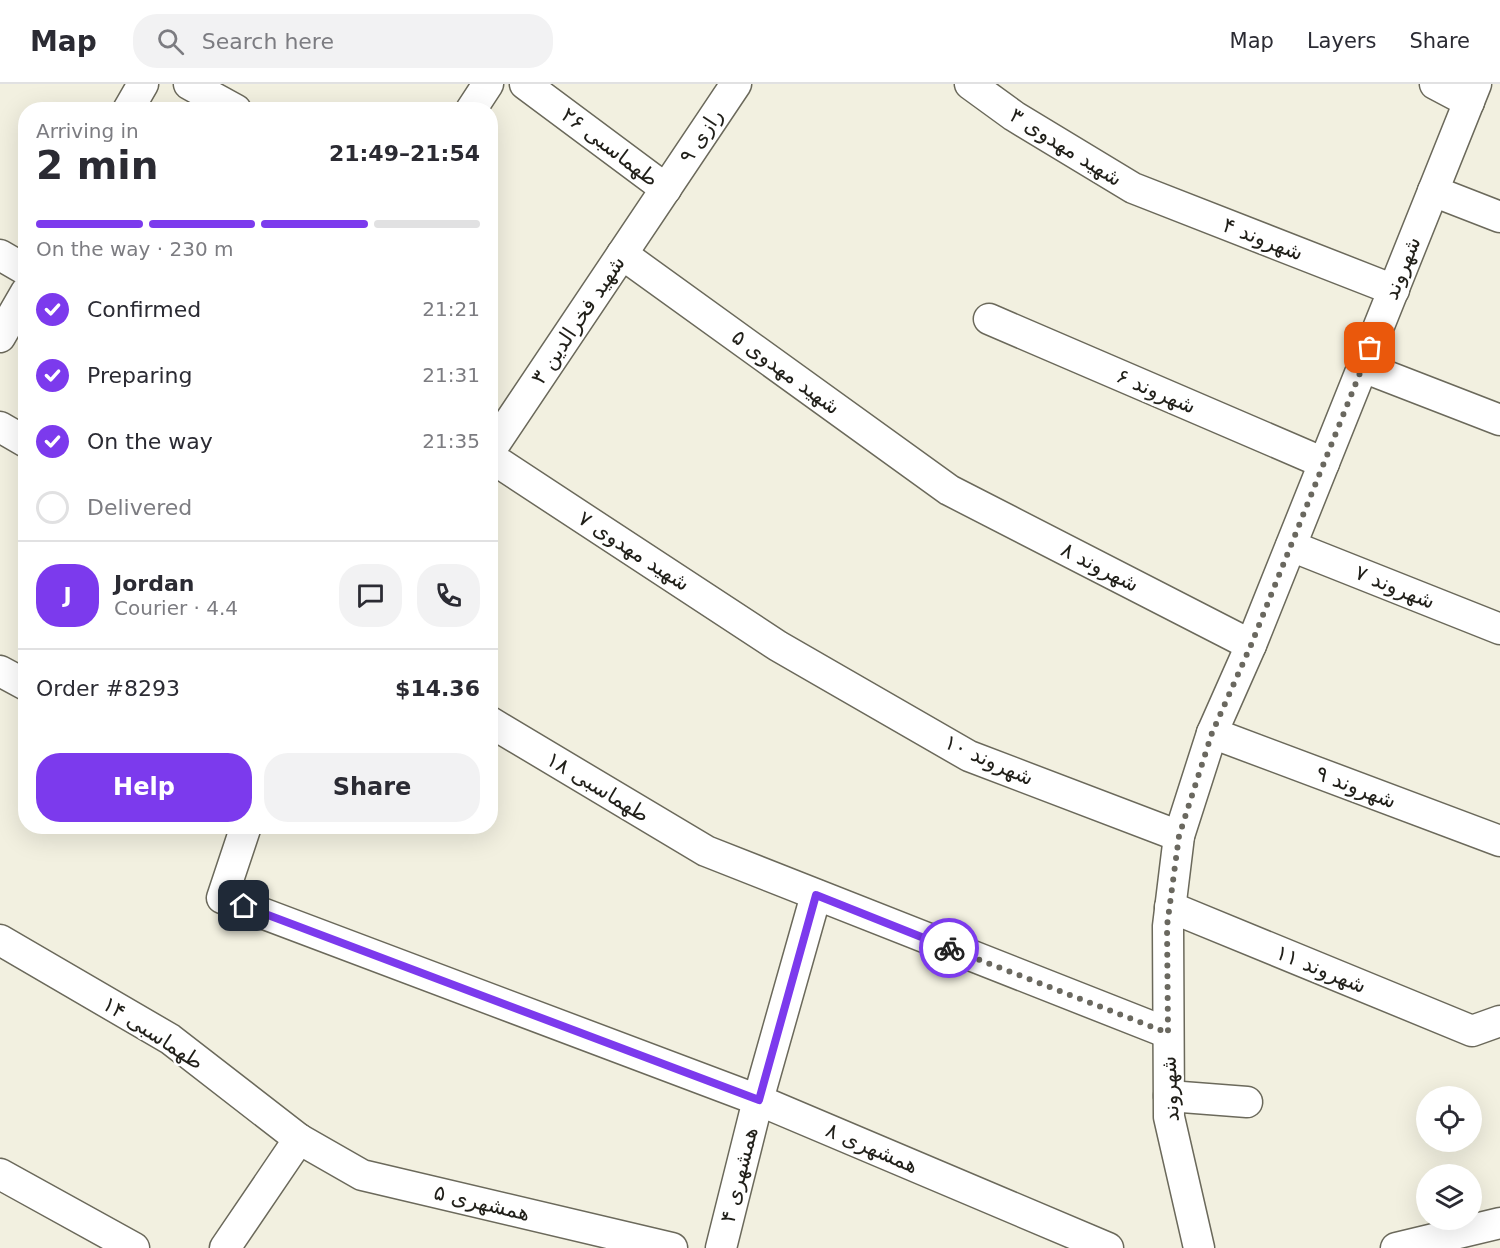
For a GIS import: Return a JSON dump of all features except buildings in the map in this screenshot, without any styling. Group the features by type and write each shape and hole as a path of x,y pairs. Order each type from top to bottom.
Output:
{"street":[{"path":"133,102 143,84"},
{"path":"189,84 222,102"},
{"path":"476,102 488,84"},
{"name":"۲۶ طهماسبی","path":"525,84 666,189"},
{"name":"رازی ۹","path":"666,189 736,84"},
{"name":"۳ شهید مهدوی","path":"970,84 1014,116 1133,188"},
{"path":"1435,84 1473,93"},
{"name":"شهروند","path":"1199,1248 1169,1116 1167,926 1179,836 1212,733 1251,645 1473,93"},
{"name":"شهروند ۴","path":"1133,188 1394,290"},
{"name":"۳ شهید فخرالدین","path":"498,439 666,189"},
{"path":"1433,191 1500,218"},
{"name":"۵ شهید مهدوی","path":"622,254 949,490"},
{"path":"0,255 18,278"},
{"path":"0,337 18,301"},
{"name":"شهروند ۶","path":"989,319 1324,463"},
{"path":"1363,367 1500,420"},
{"path":"0,427 18,437"},
{"name":"۷ شهید مهدوی","path":"498,462 778,646"},
{"name":"شهروند ۸","path":"949,490 1251,645"},
{"name":"شهروند ۷","path":"1291,546 1500,629"},
{"name":"شهروند ۱۰","path":"778,646 969,756 1179,836"},
{"path":"0,671 18,681"},
{"name":"۱۸ طهماسبی","path":"498,727 706,851 1168,1033"},
{"name":"شهروند ۹","path":"1212,733 1500,841"},
{"name":"۸ همشهری","path":"243,834 222,898 759,1100 1108,1248"},
{"name":"همشهری ۴","path":"721,1248 816,895"},
{"name":"شهروند ۱۱","path":"1170,907 1486,1026"},
{"name":"۱۴ طهماسبی","path":"0,940 170,1039 299,1139"},
{"path":"1169,1096 1247,1102"},
{"path":"225,1248 299,1139"},
{"name":"۵ همشهری","path":"299,1139 362,1175 672,1248"},
{"path":"0,1174 134,1248"},
{"path":"1396,1248 1500,1223"}],"way so far":[{"path":"949,948 1168,1033 1167,926 1179,836 1212,733 1251,645 1370,348"}],"route":[{"path":"244,906 759,1100 816,895 949,948"}]}
